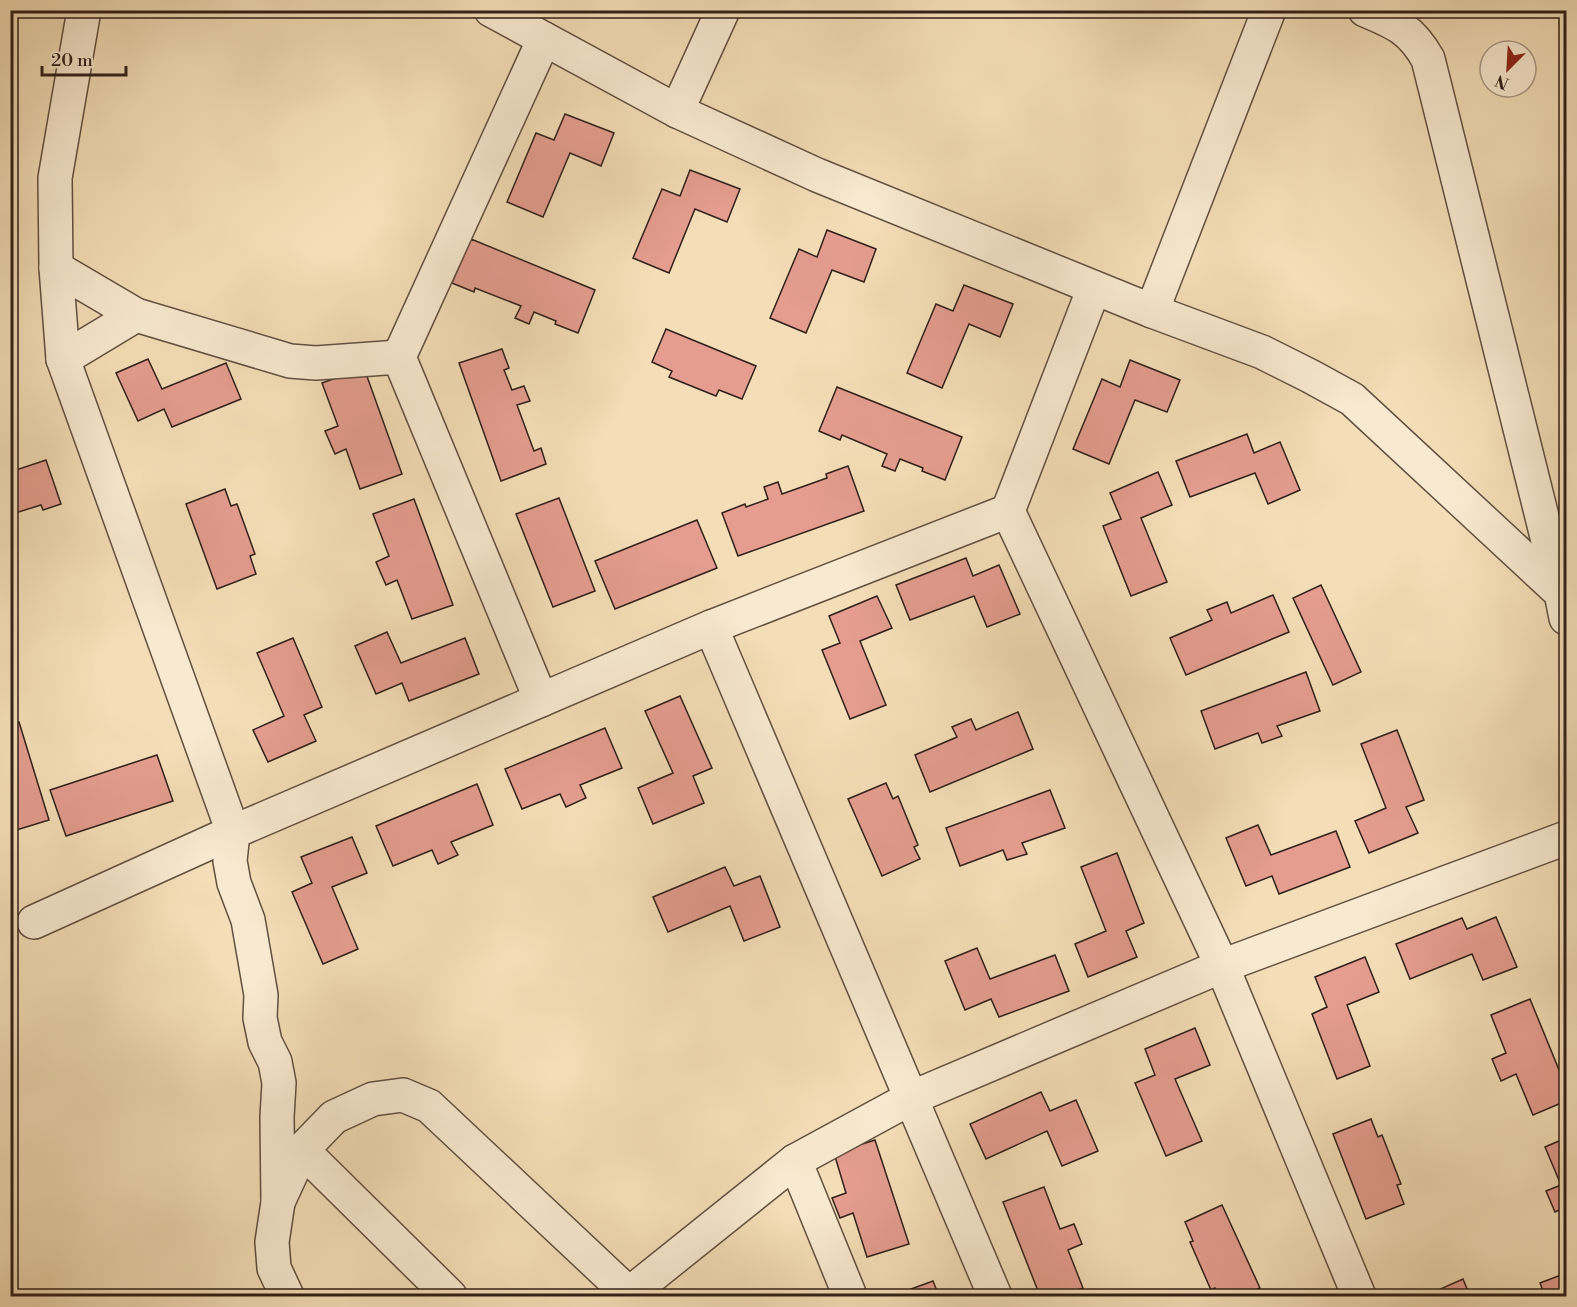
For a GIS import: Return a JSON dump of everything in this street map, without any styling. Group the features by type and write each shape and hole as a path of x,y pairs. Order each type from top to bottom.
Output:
{"street":[{"path":"84,10 55,178 56,268 63,359 234,832 230,861 234,883 248,920 261,995 260,1018 265,1042 275,1062 279,1083 278,1202 272,1242 274,1268 287,1296"},
{"path":"491,10 677,111 817,174 1094,288 1262,352 1352,399 1565,601"},
{"path":"677,111 723,10"},
{"path":"1152,310 1269,10"},
{"path":"1365,10 1402,19 1428,58 1565,601"},
{"path":"541,700 399,357 544,39"},
{"path":"56,268 136,315 290,361 316,363 399,357"},
{"path":"1094,288 1008,511 1222,966 1359,1296"},
{"path":"63,359 136,315"},
{"path":"34,921 234,832 711,627 1008,511"},
{"path":"711,627 995,1296"},
{"path":"278,1202 302,1150 334,1117 373,1099 403,1095 429,1106 628,1296 795,1161 911,1098 1222,966 1566,838"},
{"path":"302,1150 450,1296"},
{"path":"795,1161 850,1296"}],"building":[{"path":"565,114 614,133 601,166 570,153 543,217 507,202 536,133 554,140"},
{"path":"690,170 740,189 727,222 695,209 669,273 633,258 662,189 680,196"},
{"path":"827,230 876,249 864,282 832,270 806,333 770,318 799,249 817,257"},
{"path":"471,239 595,290 578,333 534,312 529,324 515,318 521,306 475,288 474,292 452,283"},
{"path":"964,285 1013,304 1000,337 969,324 942,388 907,373 936,304 953,311"},
{"path":"666,329 756,366 742,399 719,390 716,396 669,377 672,371 652,362"},
{"path":"502,349 509,368 504,370 512,390 524,386 530,401 517,405 534,451 541,448 546,464 501,481 459,363"},
{"path":"148,359 162,389 226,363 241,399 172,427 164,409 138,421 116,373"},
{"path":"1130,360 1180,380 1167,412 1135,400 1109,464 1073,449 1102,379 1120,387"},
{"path":"364,368 402,474 360,489 346,449 335,454 325,431 338,426 322,383"},
{"path":"837,387 962,437 945,480 900,459 895,471 882,466 887,454 842,435 840,440 819,431"},
{"path":"1247,434 1254,453 1280,442 1300,490 1268,504 1255,473 1190,497 1176,461"},
{"path":"46,460 61,504 43,510 41,505 12,514 17,528 10,530 10,472"},
{"path":"848,466 864,511 738,556 722,513 745,504 746,507 768,499 764,487 778,482 782,494 827,478 826,474"},
{"path":"1158,472 1172,505 1141,518 1167,582 1131,596 1103,526 1121,519 1110,493"},
{"path":"225,489 231,506 237,504 255,554 250,556 256,574 217,589 186,504"},
{"path":"559,498 595,591 553,607 516,514"},
{"path":"414,499 453,605 412,619 397,580 386,585 376,562 389,556 373,514"},
{"path":"697,520 717,568 615,609 595,561"},
{"path":"966,558 973,576 999,565 1020,614 987,627 974,596 910,620 896,585"},
{"path":"1321,585 1361,672 1333,685 1293,598"},
{"path":"1273,595 1289,632 1186,675 1170,638 1212,620 1207,610 1227,602 1231,613"},
{"path":"877,596 892,628 860,641 886,705 850,719 822,650 840,643 829,616"},
{"path":"387,632 401,663 465,638 479,674 409,701 402,683 376,694 355,646"},
{"path":"293,638 322,707 304,715 316,741 268,762 253,730 284,716 257,653"},
{"path":"1306,672 1320,711 1277,726 1282,736 1262,743 1258,733 1215,749 1201,711"},
{"path":"680,696 712,768 693,776 704,803 653,824 638,788 673,773 645,711"},
{"path":"1018,712 1033,749 930,792 915,755 957,737 952,727 971,719 976,730"},
{"path":"19,722 49,820 10,832 10,725"},
{"path":"605,728 622,768 580,785 586,798 566,807 560,794 522,809 505,769"},
{"path":"1397,730 1424,800 1406,807 1418,833 1369,853 1355,821 1386,808 1361,744"},
{"path":"157,755 173,801 66,836 50,790"},
{"path":"886,783 893,799 898,796 918,845 914,847 920,859 882,876 848,799"},
{"path":"477,784 493,825 451,842 458,855 438,864 432,850 393,866 376,826"},
{"path":"1050,790 1065,828 1022,843 1027,854 1007,860 1003,850 960,866 946,828"},
{"path":"1258,825 1271,855 1336,831 1350,867 1279,894 1272,876 1246,886 1226,838"},
{"path":"352,837 367,873 332,887 358,949 323,964 292,892 312,883 301,857"},
{"path":"1117,853 1144,923 1126,931 1137,957 1088,977 1075,944 1106,931 1081,867"},
{"path":"725,867 734,886 760,876 780,927 744,941 730,906 668,932 653,897"},
{"path":"1496,917 1517,967 1483,980 1472,954 1410,979 1396,944 1462,918 1467,929"},
{"path":"977,948 990,979 1055,955 1069,991 999,1017 991,999 965,1010 945,961"},
{"path":"1365,957 1379,992 1347,1005 1370,1066 1337,1079 1312,1014 1327,1007 1315,977"},
{"path":"1530,999 1566,1087 1566,1101 1533,1115 1516,1074 1501,1081 1492,1059 1506,1053 1491,1015"},
{"path":"1195,1028 1210,1065 1175,1079 1202,1141 1166,1156 1135,1083 1155,1075 1145,1049"},
{"path":"1041,1092 1050,1111 1076,1100 1098,1151 1062,1166 1047,1131 986,1159 970,1124"},
{"path":"1371,1119 1378,1137 1382,1135 1401,1184 1397,1185 1404,1204 1366,1219 1333,1134"},
{"path":"1566,1138 1566,1207 1555,1212 1546,1191 1561,1185 1545,1147"},
{"path":"875,1140 909,1244 867,1257 853,1213 840,1218 832,1198 846,1193 834,1153"},
{"path":"1044,1187 1060,1229 1074,1224 1082,1244 1068,1250 1083,1288 1062,1296 1040,1296 1003,1202"},
{"path":"1222,1205 1260,1288 1241,1296 1219,1296 1215,1288 1211,1290 1190,1242 1193,1241 1185,1222"},
{"path":"1566,1273 1566,1296 1545,1296 1540,1283"},
{"path":"1463,1279 1470,1296 1430,1296 1429,1294"},
{"path":"933,1281 939,1296 892,1296"}]}
